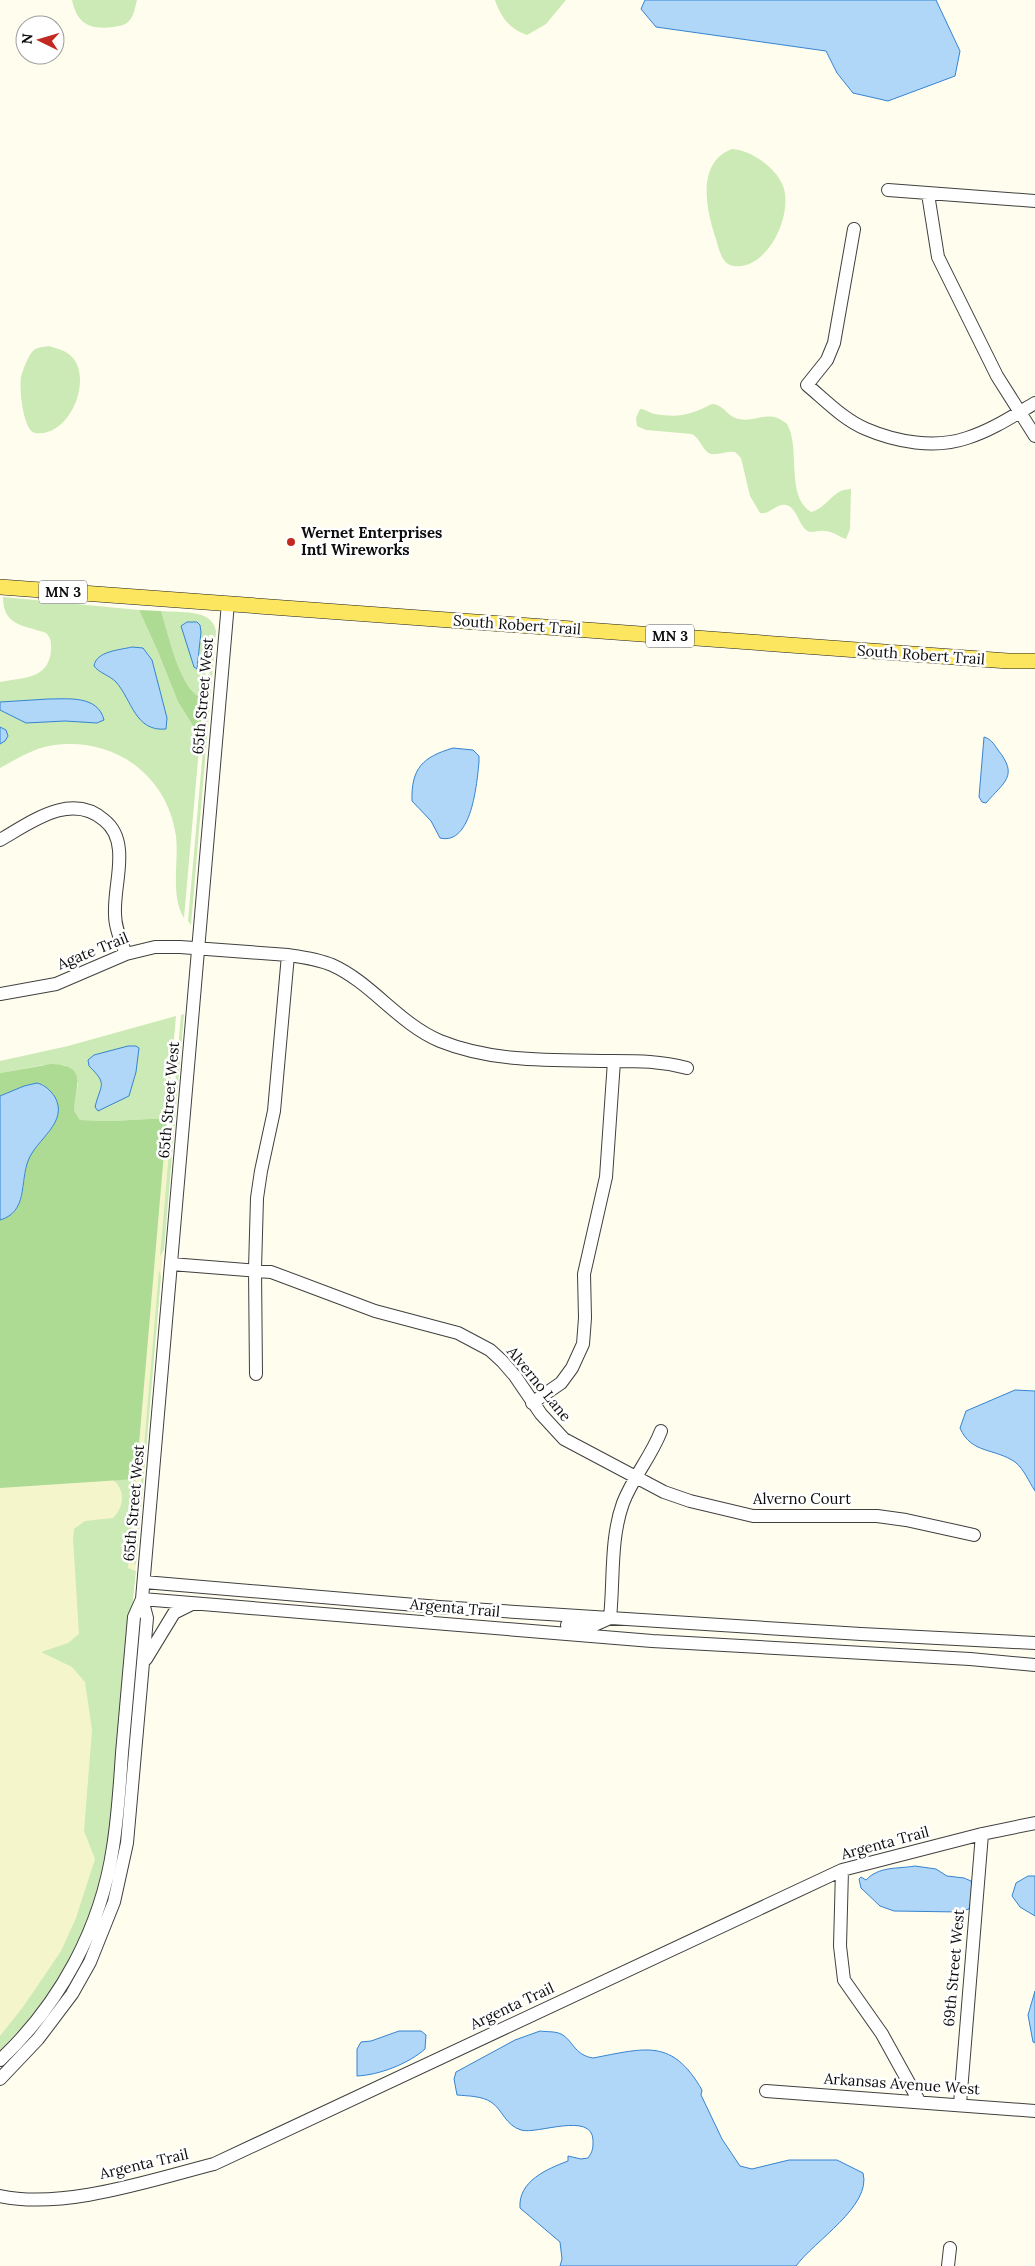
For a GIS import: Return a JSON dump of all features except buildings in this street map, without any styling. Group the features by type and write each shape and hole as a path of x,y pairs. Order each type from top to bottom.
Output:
{"main road":[{"name":"South Robert Trail","path":"0,587 1008,661 1035,661"}],"street":[{"path":"888,190 1035,201"},
{"path":"928,194 938,257 997,376 1035,436"},
{"path":"854,229 834,343 827,360 807,385 836,409 864,428 899,440 920,443 943,443 965,439 992,429 1035,403"},
{"name":"65th Street West","path":"0,2060 31,2027 56,1993 83,1946 101,1899 110,1864 116,1827 134,1617 142,1599 144,1582 228,603"},
{"path":"0,840 62,809 75,808 86,810 106,821 115,834 119,847 115,918 126,954"},
{"name":"Agate Trail","path":"0,994 56,984 126,954 159,947 288,955 317,960 338,968 358,981 419,1031 454,1046 499,1057 614,1061 649,1060 688,1068"},
{"path":"256,1374 255,1269 257,1198 274,1111 288,955"},
{"path":"532,1403 561,1383 572,1368 583,1344 585,1318 584,1274 606,1177 614,1061"},
{"name":"Alverno Lane","path":"171,1264 255,1269 297,1281 374,1311 458,1333 490,1350 515,1376 532,1403 564,1439 636,1476"},
{"path":"478,1626 504,1622 592,1626 610,1618 617,1524 624,1502 636,1476 648,1459 660,1431"},
{"name":"Alverno Court","path":"636,1476 664,1492 690,1502 745,1515 784,1518 877,1516 974,1534"},
{"name":"Argenta Trail","path":"144,1582 439,1607 1035,1643"},
{"name":"65th Street West","path":"0,2079 38,2039 67,2002 90,1962 109,1916 127,1843 147,1618 142,1599"},
{"name":"Argenta Trail","path":"142,1599 652,1641 970,1658 1035,1665"},
{"path":"143,1666 175,1611 184,1606 197,1604"},
{"name":"Argenta Trail","path":"0,2196 21,2200 71,2197 130,2185 214,2164 842,1870 982,1834 1035,1823"},
{"name":"69th Street West","path":"960,2104 982,1834"},
{"path":"842,1870 840,1946 844,1980 882,2034 919,2102"},
{"name":"Arkansas Avenue West","path":"766,2091 1035,2111"},
{"path":"948,2266 950,2248"}],"green space":[{"path":"72,0 137,0 133,15 128,22 121,26 105,28 91,26 81,20 77,15"},
{"path":"495,0 566,0 546,24 527,35 516,30 507,22"},
{"path":"732,149 748,153 771,168 781,182 785,200 781,224 770,247 762,256 742,266 732,266 721,256 712,227 707,201 708,176 713,164 721,155"},
{"path":"49,346 64,351 72,357 78,367 80,379 79,392 68,417 48,432 35,433 27,425 25,417 21,399 21,377 32,352 37,348"},
{"path":"712,404 720,406 735,418 746,420 768,416 780,419 787,424 793,446 798,495 803,505 811,512 817,510 839,492 851,489 850,529 846,539 827,531 807,531 795,512 786,505 760,513 750,496 741,458 735,452 711,454 706,451 692,434 646,430 637,426 636,418 640,409 655,414 671,416 691,413"},
{"path":"3,597 139,610 178,702 200,737 184,918 177,899 177,846 171,814 161,794 148,777 132,763 114,753 94,747 72,744 49,746 36,750 0,768 0,682 33,676 40,672 49,660 51,651 50,639 46,633 23,626 11,619 4,607"},
{"path":"139,610 161,611 171,647 181,673 187,684 203,699 200,737 178,702"},
{"path":"161,611 202,615 208,618 216,631 191,925 188,921 213,635 209,635 203,699 187,684 181,673 171,647"},
{"path":"184,1014 164,1250 160,1256 181,1015"},
{"path":"176,1016 167,1118 111,1121 80,1120 73,1111 78,1084 65,1065 43,1065 0,1073 0,1061 68,1046"},
{"path":"51,1064 71,1068 75,1073 77,1085 74,1111 80,1120 111,1121 167,1118 136,1479 0,1488 0,1220 9,1216 19,1204 28,1161 53,1126 58,1111 54,1097 42,1084 27,1085 0,1096 0,1073"},
{"path":"0,1121 173,1136 137,1555 119,1728 99,1886 17,2032 0,2050"},
{"path":"159,1270 161,1277 137,1555 134,1565"},
{"path":"136,1479 128,1568 136,1571 105,1855 85,1926 65,1971 37,2011 0,2050 0,2036 23,2007 61,1951 76,1918 95,1859 84,1831 92,1730 85,1682 72,1667 41,1652 68,1643 79,1634 74,1529 85,1521 113,1518 121,1504 122,1494 113,1480"}],"water":[{"path":"645,0 936,0 960,51 955,76 888,101 853,93 837,73 826,51 656,27 641,9"},
{"path":"187,622 197,622 200,625 197,669 194,667 181,626"},
{"path":"132,647 143,648 152,660 167,718 166,729 156,729 141,720 116,682 94,666 99,657 104,654"},
{"path":"73,699 89,702 101,712 104,720 97,723 65,721 26,723 0,710 0,702"},
{"path":"0,727 6,730 8,736 0,744"},
{"path":"984,737 992,742 1008,766 1007,778 986,803 982,802 979,797"},
{"path":"453,748 473,750 479,756 477,783 466,823 451,838 440,838 431,821 412,801 412,790 417,772 421,766 434,755"},
{"path":"128,1046 139,1048 136,1072 129,1096 98,1111 95,1107 101,1088 101,1081 89,1066 88,1060 94,1055"},
{"path":"37,1083 47,1088 55,1097 58,1115 55,1123 28,1161 19,1203 9,1216 0,1220 0,1096"},
{"path":"1015,1390 1035,1391 1035,1491 1024,1472 1015,1462 970,1442 960,1428 966,1411"},
{"path":"915,1866 936,1869 947,1876 964,1878 971,1881 973,1890 969,1909 960,1912 894,1911 880,1906 861,1888 859,1879 861,1877 866,1880 883,1870"},
{"path":"1028,1876 1035,1876 1035,1916 1020,1907 1012,1896 1016,1883"},
{"path":"1035,1991 1035,2043 1033,2042 1028,2015"},
{"path":"399,2031 421,2031 426,2035 425,2049 393,2068 357,2076 357,2049 361,2042 371,2041"},
{"path":"540,2031 561,2034 582,2054 593,2058 643,2050 668,2054 691,2073 702,2090 701,2095 722,2139 740,2166 752,2169 789,2160 837,2160 863,2173 863,2185 859,2198 840,2222 796,2266 560,2266 562,2259 560,2242 520,2208 521,2199 524,2190 535,2177 568,2161 568,2156 581,2159 588,2158 593,2145 590,2131 574,2125 528,2131 521,2130 511,2125 491,2102 475,2097 457,2095 454,2079 456,2072 515,2040"}],"place":[{"name":"Wernet Enterprises Intl Wireworks","path":"291,542"}]}
